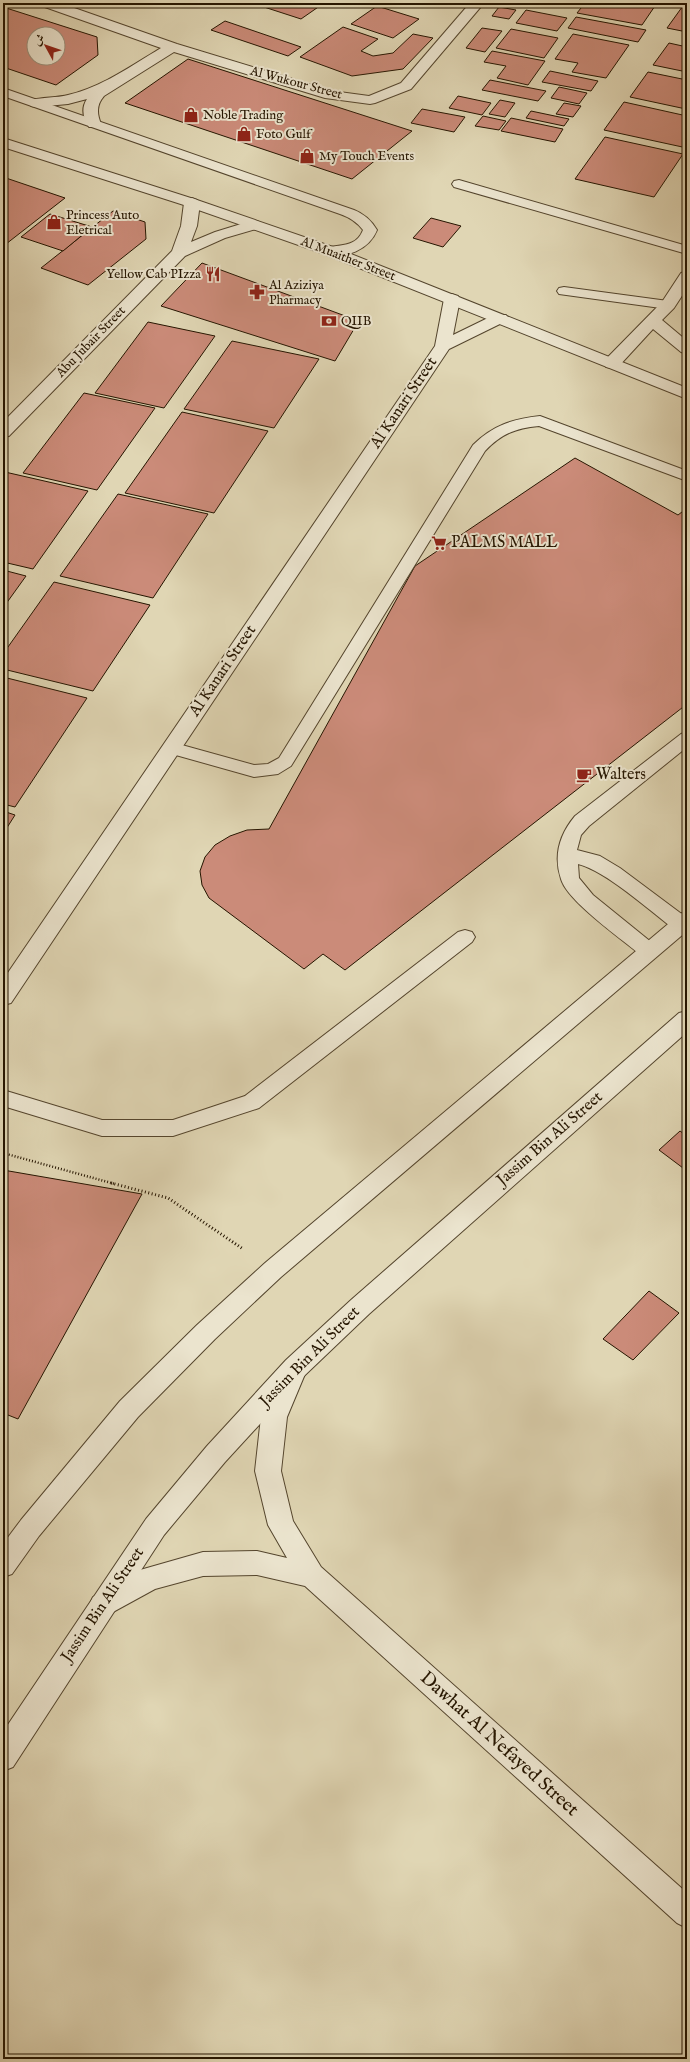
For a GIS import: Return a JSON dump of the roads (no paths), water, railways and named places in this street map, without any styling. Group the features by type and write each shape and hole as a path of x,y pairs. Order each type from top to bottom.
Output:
{"street":[{"name":"Al Wukour Street","path":"47,3 172,47 330,95 370,100 406,86 477,3"},
{"path":"36,103 68,100 103,89 172,47"},
{"path":"94,124 90,115 90,107 92,101 103,89"},
{"name":"Al Muaither Street","path":"3,142 192,203 330,252 500,318 687,394"},
{"name":"Abu Jubair Street","path":"179,253 189,226 192,203"},
{"name":"Abu Jubair Street","path":"3,432 179,253 220,235 254,225"},
{"path":"612,363 668,305 687,276"},
{"name":"Al Kanari Street","path":"5,989 171,748 443,346 452,299"},
{"name":"Al Kanari Street","path":"443,346 500,318"},
{"path":"653,321 687,348"},
{"path":"3,1566 30,1528 129,1409 206,1332 273,1270 684,922"},
{"name":"Jassim Bin Ali Street","path":"3,1756 101,1607 160,1521 216,1454 295,1368 360,1307 687,1019"},
{"name":"Dawhat Al Nefayed Street","path":"295,1368 274,1417 268,1471 281,1525 312,1576 687,1913"},
{"name":"Dawhat Al Nefayed Street","path":"101,1607 149,1579 203,1564 257,1563 312,1576"}],"lane":[{"path":"3,92 345,211 356,215 366,222 370,230 368,238 359,246 346,250 330,252"},
{"path":"459,184 687,250"},
{"path":"564,291 668,305"},
{"path":"171,748 254,771 272,770 285,762 479,448 491,434 514,424 540,421 687,476"},
{"path":"649,951 586,900 570,879 567,854 572,833 582,821 687,738"},
{"path":"567,854 593,861 684,922"},
{"path":"3,1098 102,1128 173,1128 252,1102 465,937"}],"place":[{"name":"Noble Trading","path":"191,115"},
{"name":"Foto Gulf","path":"244,134"},
{"name":"My Touch Events","path":"307,156"},
{"name":"Princess Auto Eletrical","path":"54,222"},
{"name":"Yellow Cab PIzza","path":"213,274"},
{"name":"Al Aziziya Pharmacy","path":"257,292"},
{"name":"QIIB","path":"329,321"},
{"name":"PALMS MALL","path":"439,543"},
{"name":"Walters","path":"584,775"}]}
